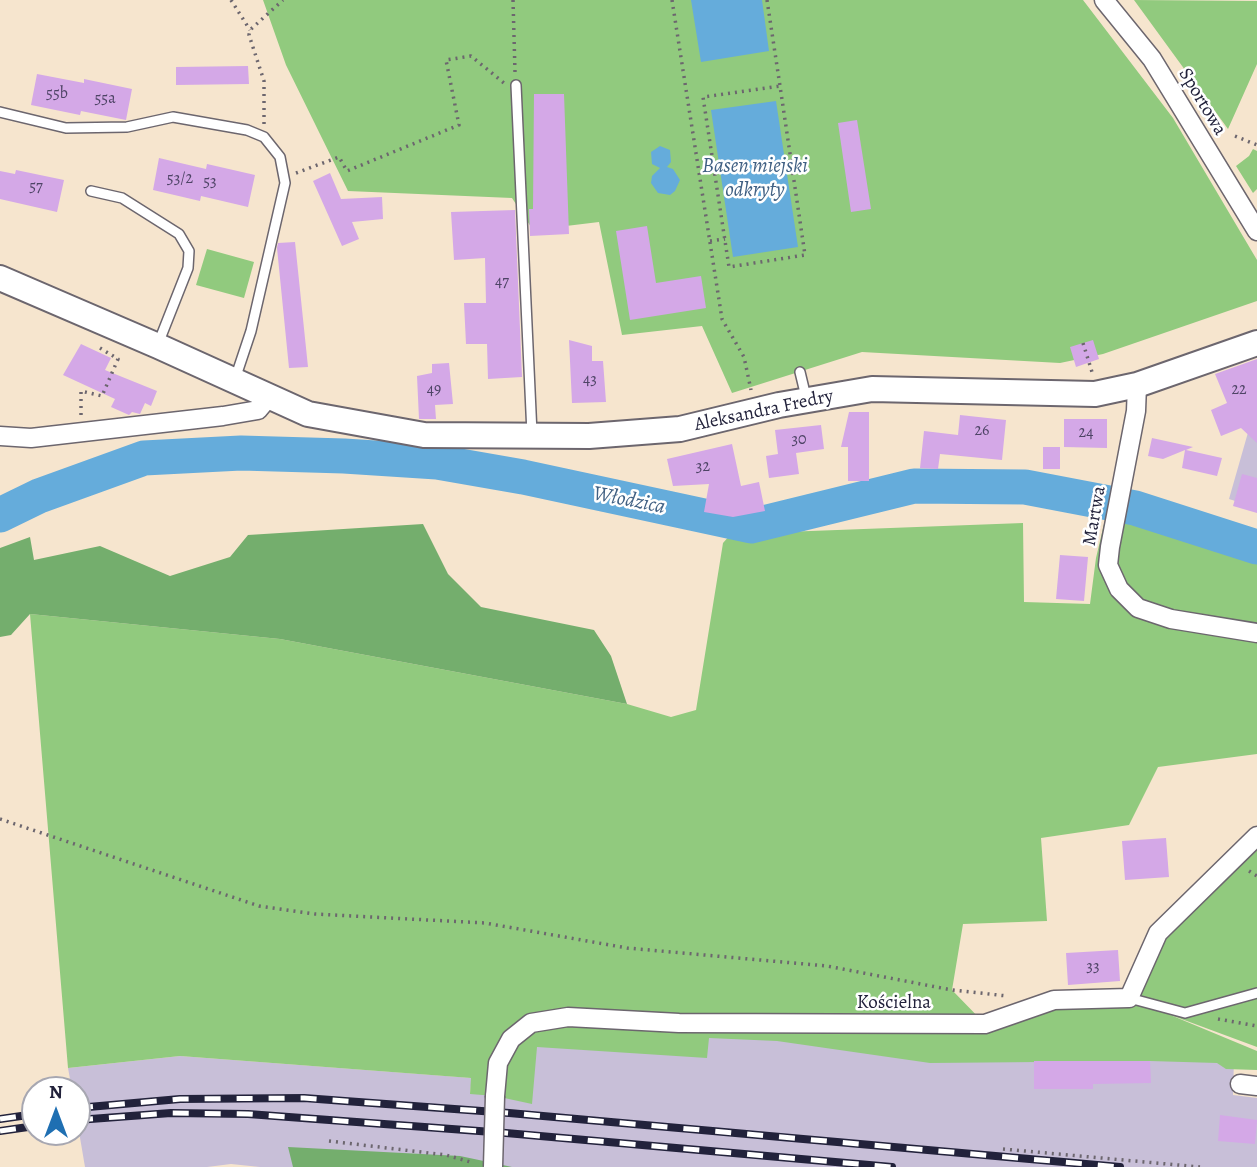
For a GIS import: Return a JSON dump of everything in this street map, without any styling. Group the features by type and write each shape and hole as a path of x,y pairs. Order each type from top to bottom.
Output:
{"street":[{"name":"Sportowa","path":"1104,0 1152,59 1257,231"},
{"name":"Aleksandra Fredry","path":"0,278 308,414 424,435 589,436 680,429 807,400 872,390 1095,394 1137,385 1257,343"},
{"name":"Martwa","path":"1137,385 1136,411 1108,565 1119,589 1139,608 1171,619 1257,633"},
{"path":"0,436 32,438 258,411 268,398"},
{"path":"1129,998 1158,933 1257,836"},
{"name":"Kościelna","path":"486,1166 498,1063 511,1039 531,1023 568,1017 679,1023 985,1024 1054,1000 1129,998"}],"lane":[{"path":"516,89 532,435"},
{"path":"0,112 66,128 127,127 173,117 247,130 264,137 280,157 285,183 251,331 234,381"},
{"path":"90,191 122,198 179,234 189,251 188,268 158,346"},
{"path":"800,372 807,400"},
{"path":"1129,998 1185,1013 1257,993"}],"path":[{"path":"231,0 250,30 249,35 264,81 264,137"},
{"path":"250,30 283,0"},
{"path":"513,0 516,89"},
{"path":"672,0 722,319 744,357 753,401"},
{"path":"766,0 780,86 805,255 729,267 704,97 780,86"},
{"path":"284,178 339,157 348,171 459,125 446,60 471,56 516,89"},
{"path":"1235,136 1257,145"},
{"path":"710,241 725,239"},
{"path":"1083,343 1092,372"},
{"path":"81,433 81,391 102,396 118,359 100,348"},
{"path":"0,819 259,905 315,914 485,923 627,948 827,966 952,990 1016,996"},
{"path":"329,1141 446,1155 486,1166"},
{"path":"1003,1149 1200,1167"}],"shaded area":[{"path":"1257,416 1257,508 1229,499 1251,422"},
{"path":"647,1032 1234,1058 1233,1095 1257,1098 1257,1167 260,1167 231,1164 207,1167 85,1167 81,1146 91,1146 91,1076 69,1076 68,1068 180,1056 472,1078 470,1093 530,1045"}],"green space":[{"path":"263,0 1083,0 1173,118 1257,260 1257,301 1103,354 1060,363 862,352 732,393 702,326 622,335 599,222 533,230 512,198 348,191 286,65"},
{"path":"1134,0 1257,1 1257,64 1228,129"},
{"path":"1253,149 1257,151 1257,189 1253,193 1236,166 1249,156"},
{"path":"207,249 254,262 244,298 196,285"},
{"path":"1108,507 1135,508 1257,547 1257,754 1158,767 1129,825 1041,838 1047,921 963,924 952,990 985,1024 1054,1000 1129,998 1158,933 1257,836 1257,1047 1168,1014 1257,1051 1257,1070 1226,1069 1217,1063 1150,1061 930,1063 777,1041 709,1038 707,1058 537,1047 532,1104 470,1094 471,1078 180,1056 68,1068 30,614 280,639 627,704 671,717 696,710 723,543 731,534 1023,523 1024,602 1090,604 1096,558"},
{"path":"423,524 448,574 481,607 594,630 611,656 627,704 280,639 30,614 11,635 0,637 0,548 30,537 34,560 100,546 170,576 230,557 248,535"},
{"path":"288,1147 460,1156 512,1167 293,1167"}],"water":[{"path":"691,0 762,0 769,51 701,62"},
{"name":"Basen miejski odkryty","path":"776,101 798,247 733,257 711,110"},
{"path":"660,146 670,150 671,162 667,167 673,169 680,180 670,195 658,193 651,183 652,176 660,168 652,164 651,152"}],"building":[{"path":"248,66 249,84 176,85 176,67"},
{"path":"37,74 84,83 84,79 132,89 126,120 81,111 80,115 31,105"},
{"path":"534,94 564,94 569,234 530,236 529,209 533,209"},
{"path":"857,120 871,209 851,212 838,123"},
{"path":"159,158 206,169 207,164 255,175 248,207 201,196 200,201 153,190"},
{"path":"16,170 64,180 57,212 0,199 0,171 15,174"},
{"path":"330,173 341,199 382,197 383,219 352,222 359,239 342,246 313,181"},
{"path":"515,210 522,377 488,379 487,344 466,344 464,303 486,303 485,258 454,260 451,212"},
{"path":"647,226 656,283 701,276 706,308 630,320 616,231"},
{"path":"295,242 308,367 289,368 277,248 278,243"},
{"path":"569,340 592,346 592,361 603,361 606,402 572,403"},
{"path":"1093,340 1099,359 1076,367 1070,347"},
{"path":"81,344 111,358 105,370 157,391 151,406 145,403 140,414 132,412 129,415 111,407 115,399 63,375"},
{"path":"1257,359 1257,443 1241,428 1221,436 1211,410 1227,403 1215,374"},
{"path":"449,363 453,404 435,405 436,419 419,419 417,376 432,373 432,364"},
{"path":"849,412 869,412 869,481 848,481 848,447 841,447"},
{"path":"960,415 1006,420 1002,460 940,454 938,469 920,468 924,431 958,435"},
{"path":"1064,419 1107,419 1107,448 1064,447"},
{"path":"821,425 824,449 796,453 799,474 769,478 766,456 778,454 775,430"},
{"path":"1152,438 1193,447 1186,450 1222,458 1217,476 1182,468 1185,450 1163,459 1148,456"},
{"path":"732,444 741,486 759,482 765,511 733,517 704,512 709,484 673,486 667,459"},
{"path":"1043,447 1060,447 1060,469 1043,469"},
{"path":"1242,474 1257,478 1257,513 1233,506"},
{"path":"1060,555 1088,557 1084,601 1056,599"},
{"path":"1166,838 1169,877 1125,880 1122,841"},
{"path":"1118,950 1120,981 1068,985 1066,953"},
{"path":"1034,1061 1150,1061 1151,1083 1093,1084 1093,1089 1034,1089"},
{"path":"1220,1115 1257,1120 1255,1144 1218,1141"}],"waterway":[{"name":"Włodzica","path":"0,515 39,496 144,458 241,453 437,462 523,477 751,526 914,486 1025,487 1135,508 1257,547"}],"railway":[{"path":"91,1107 180,1099 304,1098 509,1113 1120,1167"},
{"path":"91,1119 171,1113 248,1114 506,1133 892,1167"},
{"path":"0,1119 21,1116"},
{"path":"0,1131 21,1128"}]}
